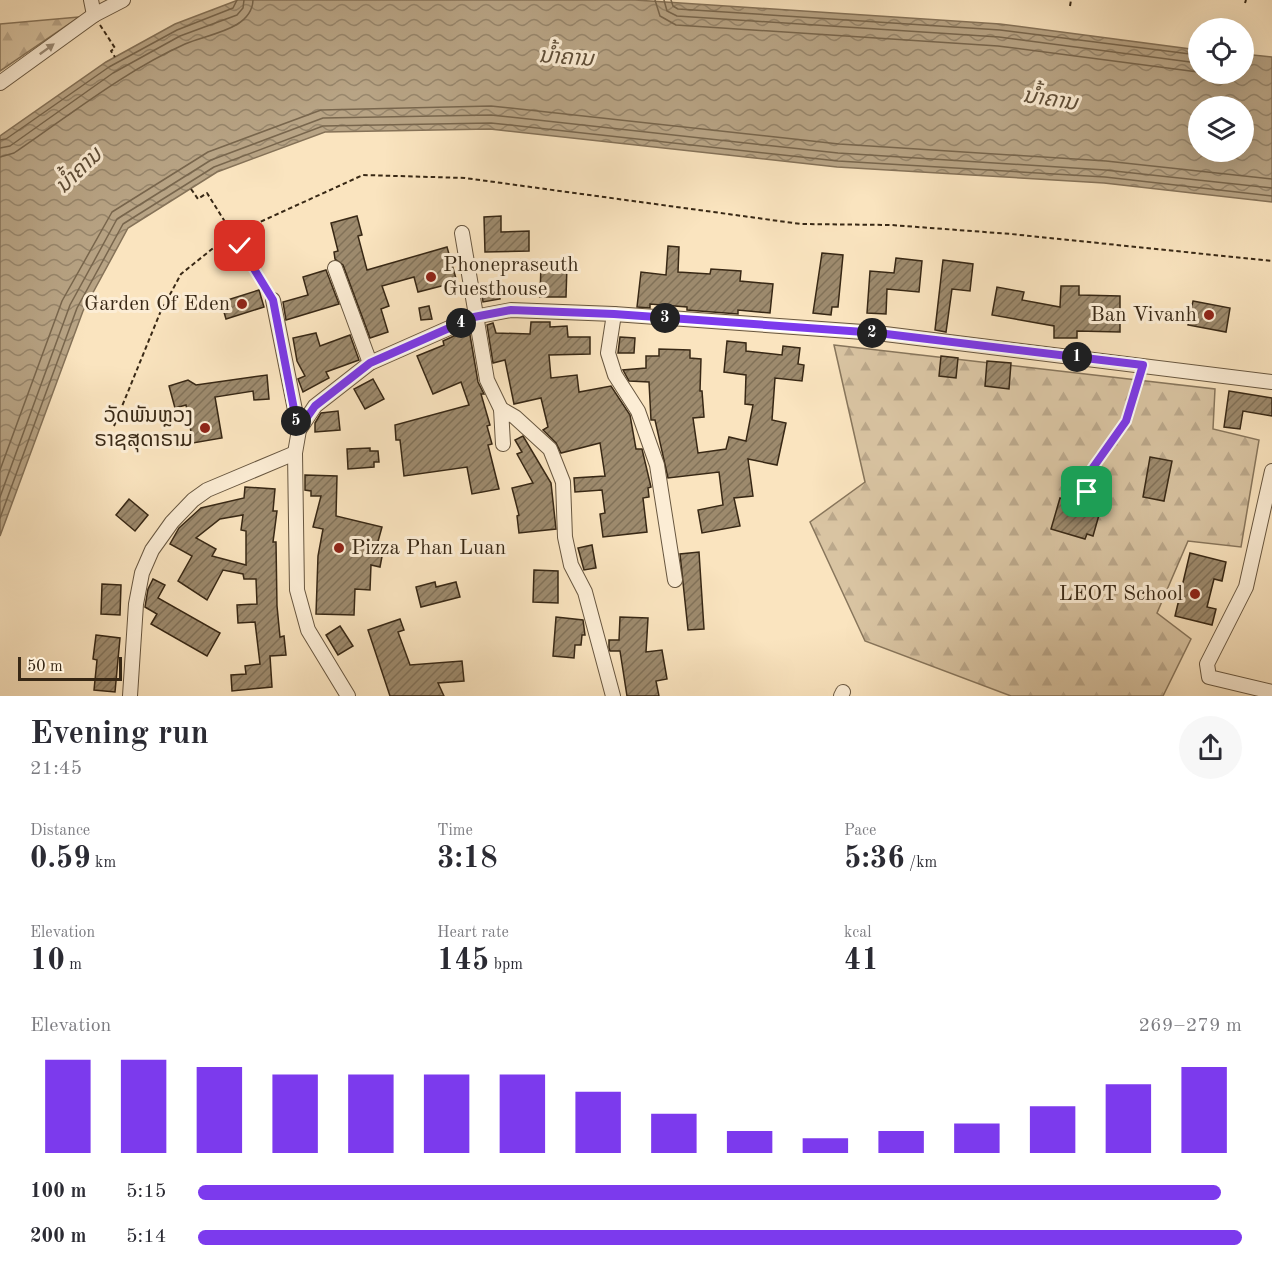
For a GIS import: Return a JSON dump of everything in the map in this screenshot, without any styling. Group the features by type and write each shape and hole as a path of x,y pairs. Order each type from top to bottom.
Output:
{"street":[{"path":"91,0 94,15"},
{"path":"0,83 94,15 123,0"},
{"path":"462,233 474,317 487,380 501,409 503,444"},
{"path":"335,268 370,363"},
{"path":"273,300 298,430 295,453 297,590 308,630 348,696"},
{"path":"298,430 315,406 370,363 474,317 511,310 614,314 878,333 1272,382"},
{"path":"614,314 608,353 615,375 638,411 657,465 675,580"},
{"path":"501,409 515,417 550,449 563,482 565,537 571,565 585,592 613,696"},
{"path":"130,696 136,604 142,573 152,550 172,522 193,500 207,490 295,453"},
{"path":"1272,471 1246,587 1208,664 1209,677 1272,692"}],"path":[{"path":"1070,6 1071,0"},
{"path":"94,15 116,48 111,51 115,57"},
{"path":"114,426 160,313 181,274 227,237 363,175 465,178 801,224 891,225 1011,234 1272,261"},
{"path":"191,189 198,199 207,193 273,300"},
{"path":"1087,492 1092,469 1126,421 1143,365"}],"green space":[{"path":"79,17 0,71 0,24"},
{"path":"834,345 1215,389 1213,429 1259,440 1241,547 1188,541 1157,613 1191,639 1163,696 1011,696 865,641 810,522 865,482"}],"water":[{"name":"ນ້ຳຄານ","path":"238,0 635,0 1000,24 1188,49 1188,84 1254,84 1254,55 1272,57 1272,202 1104,183 837,167 490,129 325,132 217,172 128,228 83,311 0,536 0,136 106,62 175,24"}],"building":[{"path":"357,216 362,235 358,236 367,270 447,247 457,282 418,292 414,277 382,286 389,306 381,309 388,332 370,338 343,265 335,259 334,252 338,251 331,223"},
{"path":"501,216 501,232 529,231 529,251 485,252 484,217"},
{"path":"668,246 679,247 678,272 710,274 711,269 741,271 740,281 773,284 770,313 738,310 738,314 650,304 650,308 637,307 641,272 666,275"},
{"path":"822,253 843,255 838,307 832,307 831,315 813,313"},
{"path":"896,258 922,261 919,292 887,289 886,314 867,313 870,271 894,273"},
{"path":"943,260 973,264 970,291 952,289 946,332 935,330"},
{"path":"541,264 567,265 566,297 540,297"},
{"path":"326,270 339,304 286,320 283,302 308,295 303,277"},
{"path":"498,286 500,299 483,302 481,289"},
{"path":"1061,286 1079,286 1079,295 1120,296 1120,332 1077,331 1077,338 1054,338 1054,326 992,315 997,287 1024,292 1022,300 1060,307"},
{"name":"Garden Of Eden","path":"259,290 264,307 226,319 221,302"},
{"path":"1193,301 1230,308 1226,332 1188,325"},
{"path":"429,306 432,319 421,320 419,308"},
{"path":"531,322 550,322 550,327 567,326 568,337 590,337 590,354 549,355 551,378 577,375 579,392 611,386 630,415 636,449 642,449 651,487 648,488 649,497 643,498 647,532 603,537 600,514 605,513 602,490 575,492 574,478 605,476 600,443 561,453 556,443 543,430 548,427 541,398 514,404 505,360 493,363 487,325 493,323 496,333 530,334"},
{"path":"469,329 478,382 484,394 481,394 490,425 487,426 492,444 488,445 499,489 472,494 467,467 404,476 400,440 396,440 395,425 469,405 461,382 433,394 417,356 444,345 443,341"},
{"path":"316,333 320,346 350,335 359,360 326,372 329,378 303,392 298,379 305,376 297,361 293,338"},
{"path":"620,337 635,338 634,353 618,353"},
{"path":"727,341 746,343 746,351 782,355 783,346 800,348 798,364 804,365 802,381 775,378 772,420 786,423 777,465 748,459 753,496 734,498 740,526 702,533 698,510 723,505 719,472 668,478 655,420 651,420 649,382 629,381 623,370 646,368 646,356 659,356 659,349 690,350 690,358 701,359 700,391 702,391 704,417 693,418 698,453 726,449 729,437 746,441 753,405 745,404 746,375 724,372"},
{"path":"941,356 958,358 956,378 939,376"},
{"path":"987,361 1011,363 1009,389 985,386"},
{"path":"267,375 269,399 254,400 253,391 215,397 222,438 193,443 186,405 175,408 169,386 188,380 196,385"},
{"path":"373,379 384,399 365,409 354,389"},
{"path":"1229,391 1272,398 1272,416 1243,411 1240,429 1224,427"},
{"path":"338,411 340,430 315,432 315,423 321,413"},
{"path":"523,436 551,483 556,529 519,533 517,516 519,515 512,488 533,483 517,454 522,452 515,440"},
{"path":"370,448 370,451 378,451 379,462 374,462 374,467 348,469 347,449"},
{"path":"1150,457 1172,461 1164,501 1143,497"},
{"path":"305,475 337,476 336,516 382,527 377,545 384,546 380,567 371,565 370,590 355,589 354,615 316,614 318,556 323,529 313,527 321,496 311,496 311,491 305,490"},
{"path":"245,487 275,489 273,511 277,511 273,542 276,542 277,606 280,637 284,636 286,655 270,656 272,687 232,691 231,675 246,674 245,666 260,664 255,622 238,623 237,605 257,604 256,579 244,579 243,574 223,570 207,600 178,581 192,556 170,544 179,528 201,508 244,498","holes":["243,515 241,530 246,531 246,565 212,556 216,549 196,538 220,519"]},
{"path":"1060,498 1094,508 1092,513 1099,515 1093,536 1087,534 1085,539 1051,529"},
{"path":"129,499 148,515 135,531 116,515"},
{"path":"592,545 596,568 584,570 578,548"},
{"path":"699,552 704,629 688,630 680,554"},
{"name":"LEOT School","path":"1190,553 1226,562 1222,581 1214,579 1207,607 1216,609 1212,625 1175,616"},
{"path":"534,570 558,571 558,603 533,602"},
{"path":"153,579 165,585 158,598 220,633 207,656 151,624 157,614 145,607 148,589"},
{"path":"435,582 436,587 456,582 460,597 421,607 416,587"},
{"path":"102,584 121,585 120,615 101,614"},
{"path":"556,617 583,620 585,635 582,635 581,645 575,645 574,658 553,656"},
{"path":"620,617 648,618 646,652 662,650 667,679 656,681 659,696 627,696 620,651 610,651 609,648 609,640 619,640"},
{"path":"400,619 404,630 398,632 410,665 462,661 464,681 438,683 444,696 390,696 368,630"},
{"path":"340,626 353,646 338,655 326,635"},
{"path":"96,635 120,638 115,692 94,690 97,660 93,659"}],"place":[{"name":"Phonepraseuth Guesthouse","path":"431,277"},
{"name":"Garden Of Eden","path":"242,304"},
{"name":"Ban Vivanh","path":"1209,315"},
{"name":"ວັດພັນຫຼວງ ຣາຊສຸດາຣາມ","path":"205,428"},
{"name":"Pizza Phan Luan","path":"339,548"},
{"name":"LEOT School","path":"1195,594"}],"route":[{"path":"240,246 273,300 298,430 306,415 315,406 370,363 474,317 511,310 614,314 878,333 1143,365 1134,401 1126,421 1092,469 1087,492"}]}
